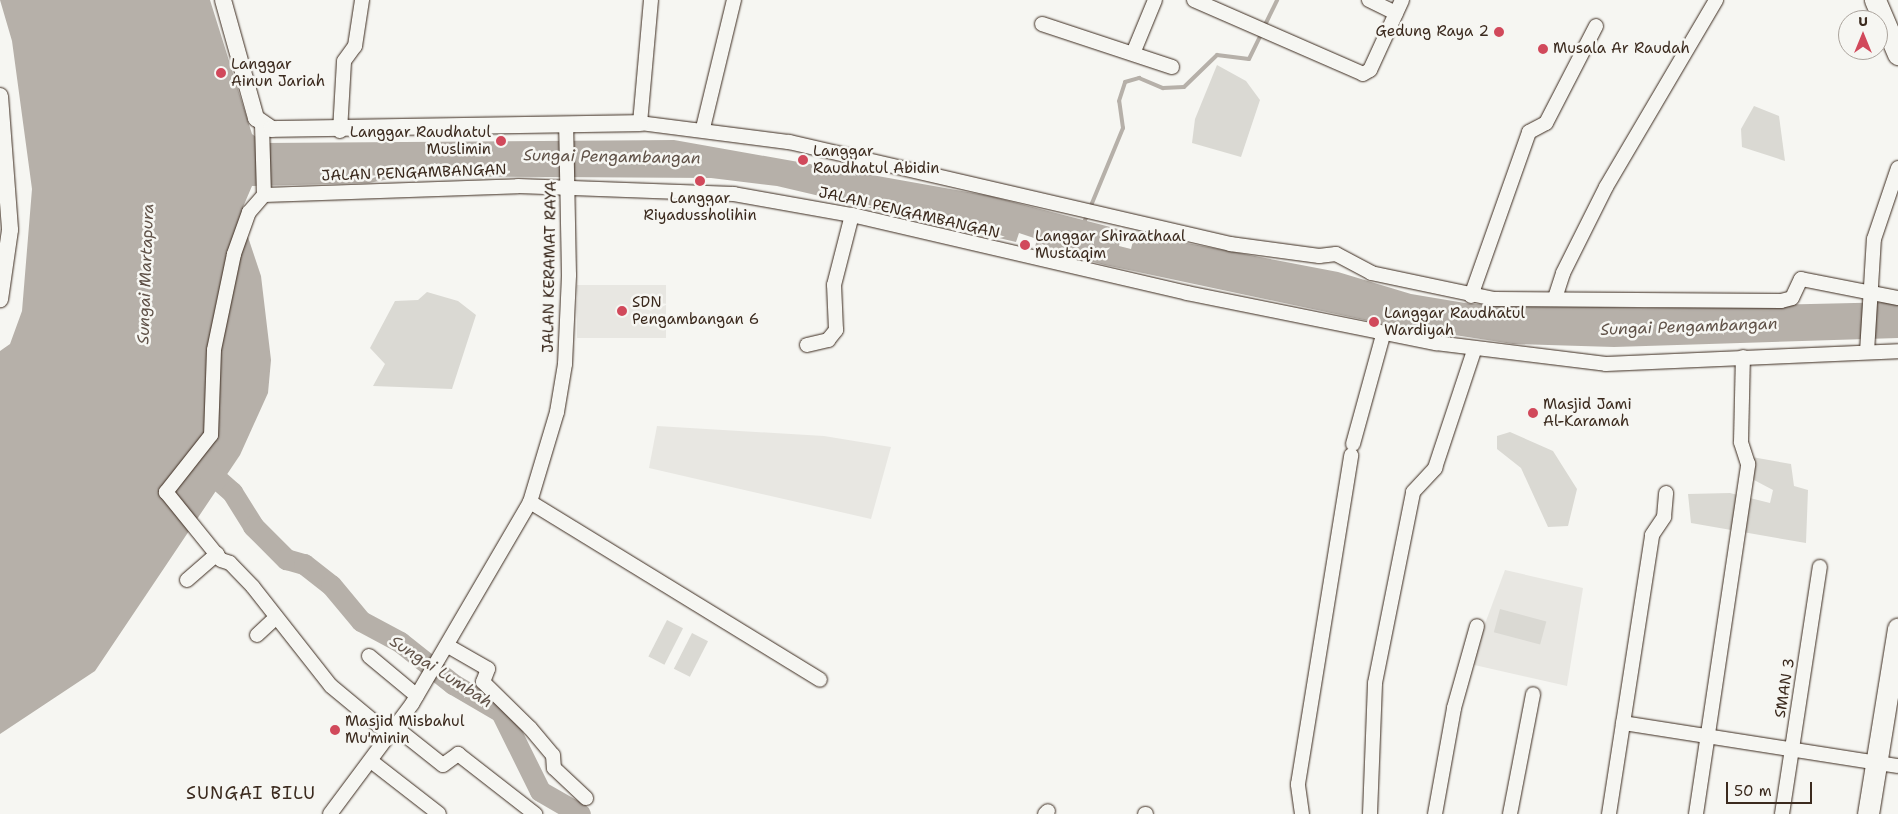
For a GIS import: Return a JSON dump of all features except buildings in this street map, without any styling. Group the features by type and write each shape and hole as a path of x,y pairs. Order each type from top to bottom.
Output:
{"main road":[{"path":"1875,0 1896,44"},
{"path":"1868,814 1898,628"}],"street":[{"path":"223,0 262,132 264,192 249,212 234,254 214,350 211,435 166,492 217,554 253,586 276,618 331,686 442,765 458,754 535,814"},
{"path":"340,131 344,61 355,46 362,0"},
{"path":"640,123 651,0"},
{"path":"703,128 734,0"},
{"path":"1134,51 1155,0"},
{"path":"1194,0 1363,74 1370,70 1399,6 1369,0"},
{"path":"1555,298 1563,273 1606,187 1716,0"},
{"path":"1042,24 1119,52 1134,51 1172,67"},
{"path":"1471,296 1529,132 1546,124 1596,26"},
{"path":"0,96 5,230 0,299"},
{"path":"262,132 566,130 640,123 703,128 789,142 1230,244 1319,256 1336,254 1371,273 1471,296 1555,298 1651,304 1781,301 1792,298 1800,279 1832,283 1869,298 1898,298"},
{"name":"JALAN KERAMAT RAYA","path":"330,814 393,731 438,664 530,502 557,412 565,364 566,130"},
{"path":"1867,346 1869,298 1875,273 1874,240 1898,168"},
{"name":"JALAN PENGAMBANGAN","path":"264,192 567,185 734,194 852,215 1383,335 1475,348 1606,364 1743,357 1867,346 1898,351"},
{"path":"807,345 828,340 836,330 834,285 852,215"},
{"path":"1302,814 1298,784 1352,449 1383,335"},
{"path":"1370,814 1376,676 1413,492 1435,468 1475,348"},
{"path":"1696,814 1748,464 1741,442 1743,357"},
{"path":"1609,814 1652,535 1664,517 1666,492"},
{"path":"530,502 820,680"},
{"path":"187,580 217,554"},
{"name":"SMAN 3","path":"1782,814 1820,567"},
{"path":"257,635 276,618"},
{"path":"1435,814 1454,708 1477,626"},
{"path":"448,646 488,669 483,682 553,755 554,768 586,798"},
{"path":"369,656 417,696"},
{"path":"1510,814 1533,694"},
{"path":"1623,723 1898,766"},
{"path":"370,761 439,814"}],"shaded area":[{"path":"1217,65 1246,81 1260,100 1241,157 1192,143 1195,119"},
{"path":"1754,106 1779,116 1785,161 1742,147 1741,129"},
{"name":"SDN Pengambangan 6","path":"577,285 666,285 666,338 577,338"},
{"path":"427,292 458,301 476,315 452,389 373,386 385,364 370,348 395,301 418,300"},
{"path":"657,426 824,436 891,447 871,519 649,468"},
{"path":"1510,432 1553,451 1577,489 1568,526 1548,527 1521,468 1497,449 1497,436"},
{"path":"1752,457 1791,464 1794,486 1808,490 1806,543 1691,523 1688,494 1730,493 1770,503 1773,490 1754,480"},
{"path":"1505,570 1583,588 1567,686 1470,664"},
{"path":"1500,609 1546,621 1540,645 1494,632"},
{"path":"667,620 683,628 664,665 648,657"},
{"path":"692,633 708,641 690,677 674,669"}],"water":[{"path":"0,0 210,0 252,134 264,143 674,140 990,196 1122,230 1119,246 1131,249 1135,233 1338,272 1411,294 1471,304 1645,308 1898,302 1898,338 1614,347 1513,344 1383,324 1105,265 1035,247 1037,239 1019,233 1016,242 777,186 711,178 404,176 369,183 252,186 243,207 243,222 261,276 271,360 268,393 240,455 95,671 0,734 0,351 10,344 22,311 32,189 12,41"}],"waterway":[{"path":"1264,27 1277,0"},
{"path":"1083,225 1123,128 1119,101 1125,82 1139,78 1163,88 1184,87 1217,55 1249,59 1261,34"},
{"name":"Sungai Lumbah","path":"200,464 232,492 253,526 286,559 304,564 331,585 361,621 400,642 453,684 501,712 540,791 580,814"}],"place":[{"name":"Gedung Raya 2","path":"1499,32"},
{"name":"Musala Ar Raudah","path":"1543,49"},
{"name":"Langgar Ainun Jariah","path":"221,73"},
{"name":"Langgar Raudhatul Muslimin","path":"501,141"},
{"name":"Langgar Raudhatul Abidin","path":"803,160"},
{"name":"Langgar Riyadussholihin","path":"700,181"},
{"name":"Langgar Shiraathaal Mustaqim","path":"1025,245"},
{"name":"SDN Pengambangan 6","path":"622,311"},
{"name":"Langgar Raudhatul Wardiyah","path":"1374,322"},
{"name":"Masjid Jami Al-Karamah","path":"1533,413"},
{"name":"Masjid Misbahul Mu'minin","path":"335,730"}],"district":[{"name":"SUNGAI BILU","path":"251,793"}],"water label":[{"name":"Sungai Pengambangan","path":"612,157"},
{"name":"Sungai Martapura","path":"146,274"},
{"name":"Sungai Pengambangan","path":"1689,327"}]}
